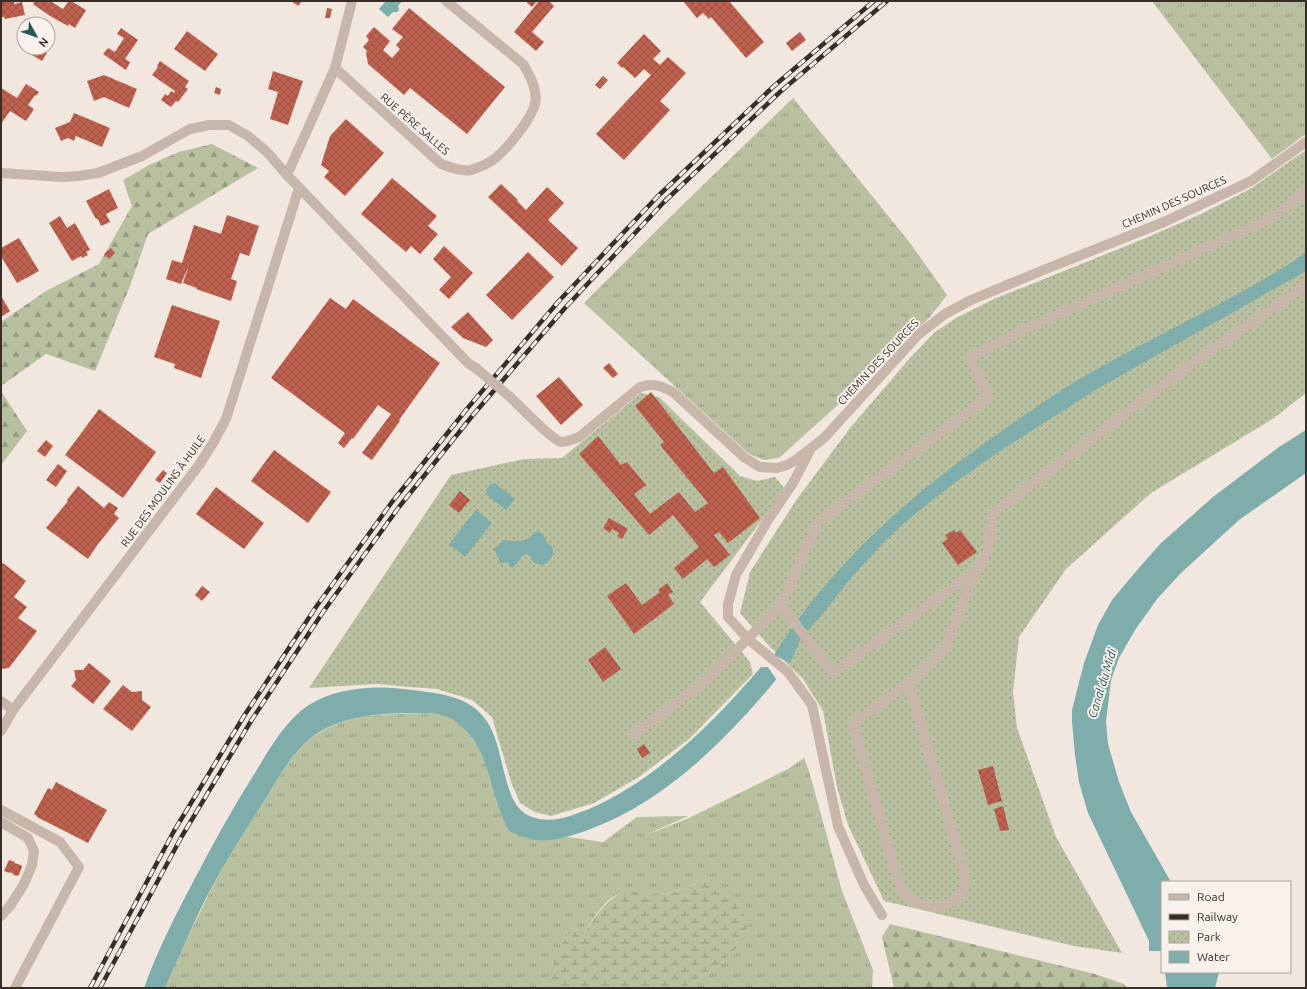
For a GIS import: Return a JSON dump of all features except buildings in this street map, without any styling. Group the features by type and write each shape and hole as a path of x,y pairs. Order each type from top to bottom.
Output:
{"street":[{"path":"287,175 335,68 352,1"},
{"name":"RUE PÈRE SALLES","path":"335,68 441,164 451,168 469,170 489,163 498,156 530,117 535,103 533,82 529,72 522,64 446,1"},
{"path":"1,173 62,177 98,173 142,156 190,129 209,125 229,125 248,136 266,151 299,188"},
{"name":"CHEMIN DES SOURCES","path":"299,188 468,363 510,397 551,436 560,442 569,441 579,437 640,388 650,384 660,385 673,392 745,458 760,467 777,468 796,460 824,438 919,334 945,314 971,300 1041,270 1164,222 1251,181 1306,142"},
{"name":"RUE DES MOULINS À HUILE","path":"1,731 13,710 199,465 213,443 226,419 299,188"},
{"path":"634,734 710,677 781,605 818,522 989,397 970,358 1030,327 1265,221 1279,213 1306,192"},
{"path":"908,683 966,879 961,895 948,905 933,907 916,903 902,891 853,723 908,683 945,649 976,571 988,551 993,513 1195,361 1306,286"},
{"path":"810,450 794,483 768,520 736,575 728,604 728,617 748,639 788,672 812,705 838,826 864,885 882,915"},
{"path":"781,605 833,673 976,571"},
{"path":"1,701 13,710"},
{"path":"1,810 60,842 79,867 15,988"},
{"path":"1,822 28,838 34,851 32,865 24,884 10,906 1,916"}],"green space":[{"path":"1152,1 1306,1 1306,134 1272,159"},
{"path":"793,98 910,243 947,295 929,318 840,403 779,458 764,460 749,454 584,303"},
{"path":"212,144 258,168 148,234 130,286 95,371 46,354 1,386 1,322 46,291 99,264 132,206 123,180 151,164 179,152"},
{"path":"1306,150 1306,393 1274,418 1151,493 1066,569 1019,637 1013,692 1017,728 1056,837 1122,953 1074,946 884,901 848,825 837,787 823,711 803,679 770,647 740,613 750,572 797,499 850,428 910,358 935,332 956,318 994,299 1141,240 1201,214 1250,189"},
{"path":"1,391 27,431 1,465"},
{"path":"641,393 659,397 740,476 757,481 775,477 785,489 700,602 750,662 753,674 689,739 639,777 594,803 551,816 535,812 520,803 511,782 492,717 472,700 437,689 377,684 309,688 451,475 524,459 562,458"},
{"path":"425,713 444,715 452,718 462,725 480,749 497,804 543,840 569,837 603,842 637,817 688,816 646,835 689,818 788,769 804,758 809,771 842,891 873,970 872,988 684,988 714,969 735,950 708,878 673,892 656,894 626,892 615,895 604,904 584,933 566,936 560,948 554,988 165,988 197,918 224,866 284,770 297,752 322,731 346,721 372,716"},
{"path":"708,878 736,897 747,922 746,932 735,950 714,969 684,988 553,988 552,979 554,959 566,936 577,930 584,933 599,912 613,898 623,892 657,894 674,892"},
{"path":"890,924 1095,974 1124,984 1127,988 894,988 882,937"}],"water":[{"path":"386,1 402,1 398,6 398,12 393,12 388,17 379,9"},
{"path":"1306,253 1306,271 1097,389 997,453 949,487 905,522 883,543 850,579 822,615 801,638 790,663 774,655 797,621 847,560 904,506 934,481 1055,394 1117,358 1280,270"},
{"name":"Canal du Midi","path":"1306,430 1306,473 1239,520 1181,573 1157,599 1135,630 1119,658 1111,680 1106,722 1108,744 1119,782 1131,812 1170,881 1161,881 1161,951 1149,951 1149,941 1088,813 1079,782 1075,755 1072,710 1084,663 1098,625 1112,600 1160,544 1213,497 1279,447"},
{"path":"495,483 515,499 506,510 487,495 486,490 491,484"},
{"path":"476,510 492,523 465,557 449,544"},
{"path":"535,532 540,532 543,534 547,543 552,546 553,553 549,561 541,565 533,562 530,556 526,554 521,557 512,568 509,563 506,562 501,564 494,549 503,540 524,540"},
{"path":"761,667 768,667 776,679 775,681 735,726 691,768 642,804 616,818 588,830 555,839 535,840 509,831 498,807 483,758 469,734 455,721 439,714 393,713 350,719 330,726 312,737 296,753 277,780 216,880 201,908 165,988 144,988 160,948 229,816 271,747 292,719 309,705 333,694 359,688 399,688 439,694 465,702 480,713 493,733 508,788 514,802 524,813 531,817 553,820 577,814 614,797 660,766 704,728"},
{"path":"1165,973 1219,973 1215,988 1167,988"}],"railway":[{"path":"90,988 174,831 244,716 316,607 392,502 466,410 558,302 657,197 774,86 874,1"},
{"path":"100,988 182,836 251,721 323,612 399,507 473,415 565,308 664,202 780,92 887,1"}]}
